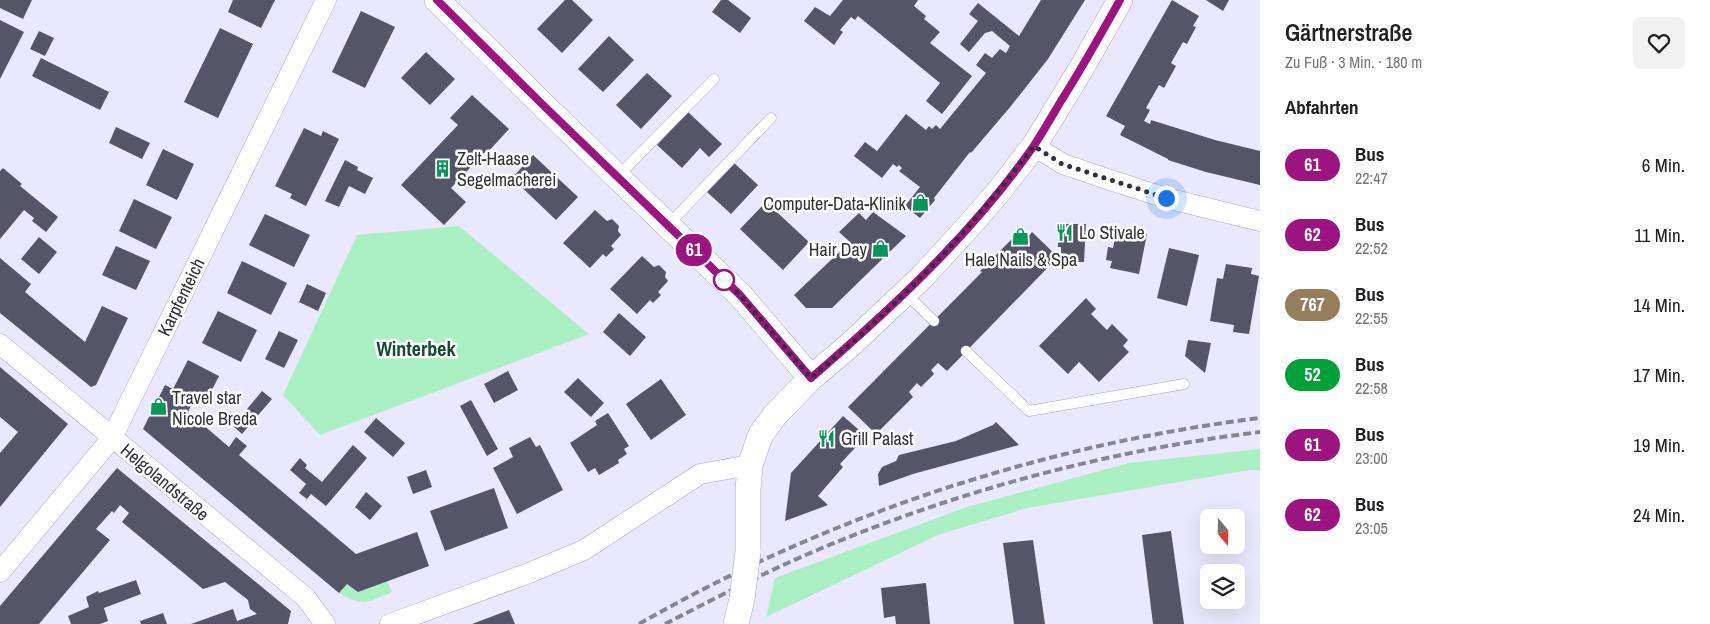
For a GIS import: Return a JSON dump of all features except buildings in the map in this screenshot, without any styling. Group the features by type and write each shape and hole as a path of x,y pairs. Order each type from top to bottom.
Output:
{"street":[{"name":"Karpfenteich","path":"0,572 112,438 326,0"},
{"path":"437,0 740,295 811,378"},
{"path":"736,624 742,599 748,552 750,465 761,434 776,414 811,378 850,345 904,294 969,226 1034,146 1120,0"},
{"path":"1034,146 1062,164 1107,179 1166,198 1260,221"},
{"name":"Helgolandstraße","path":"0,344 306,598 325,624"},
{"path":"390,624 529,573 584,550 700,474 750,465"}],"lane":[{"path":"617,177 714,79"},
{"path":"668,225 771,118"},
{"path":"904,294 934,321"},
{"path":"966,351 1029,411 1184,384"}],"green space":[{"path":"459,226 589,334 320,435 283,395 357,235"},
{"path":"1260,449 1260,470 1250,470 1027,508 938,535 766,617 775,578 967,507 1129,463"},
{"path":"387,581 392,592 370,601 360,602 339,593 347,584"}],"railway":[{"path":"639,624 712,585 786,550 862,518 939,490 1018,466 1098,446 1179,430 1260,418"},
{"path":"665,624 808,554 918,511 973,493 1030,477 1144,450 1260,432"}],"bus line":[{"name":"61","path":"437,0 740,295 811,378 850,345 922,277 1000,190 1034,146 1120,0"}],"place":[{"name":"Zelt-Haase Segelmacherei","path":"443,168"},
{"name":"Computer-Data-Klinik","path":"920,203"},
{"name":"Lo Stivale","path":"1065,232"},
{"name":"Hale Nails & Spa","path":"1021,236"},
{"name":"Hair Day","path":"881,249"},
{"name":"Travel star Nicole Breda","path":"158,407"},
{"name":"Grill Palast","path":"827,438"}],"district":[{"name":"Winterbek","path":"416,348"}],"route":[{"path":"724,280 740,295 811,378 850,345 922,277 1000,190 1034,146 1062,164 1166,198"}]}
